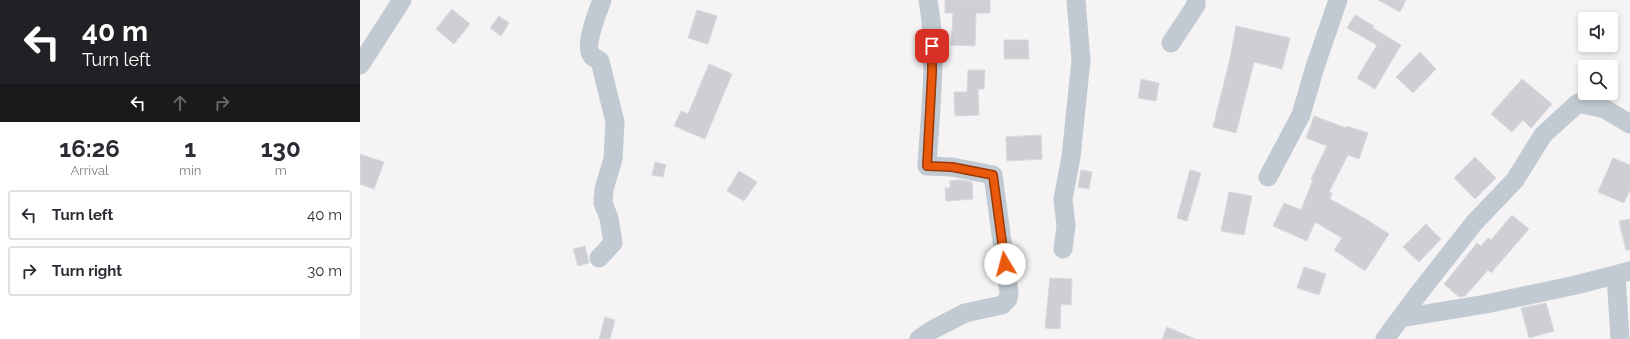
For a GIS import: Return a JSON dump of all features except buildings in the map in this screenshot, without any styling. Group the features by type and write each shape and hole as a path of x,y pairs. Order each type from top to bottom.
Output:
{"street":[{"path":"360,65 402,0"},
{"path":"599,258 613,242 609,218 603,203 604,189 613,159 615,122 600,61 592,56 589,49 590,39 602,0"},
{"path":"919,339 932,330 965,313 1002,305 1008,299 1009,293 993,175 952,167 927,166 932,73 931,18 928,0"},
{"path":"1063,249 1066,226 1063,200 1071,157 1081,60 1076,0"},
{"path":"1171,43 1196,6 1196,0"},
{"path":"1268,177 1301,115 1315,67 1338,0"},
{"path":"1385,339 1474,223 1515,180 1543,135 1578,103 1605,109 1630,124"},
{"path":"1401,318 1486,304 1576,285 1623,273 1620,339"}],"route":[{"path":"932,46 927,166 952,167 993,175 1005,264"}]}
